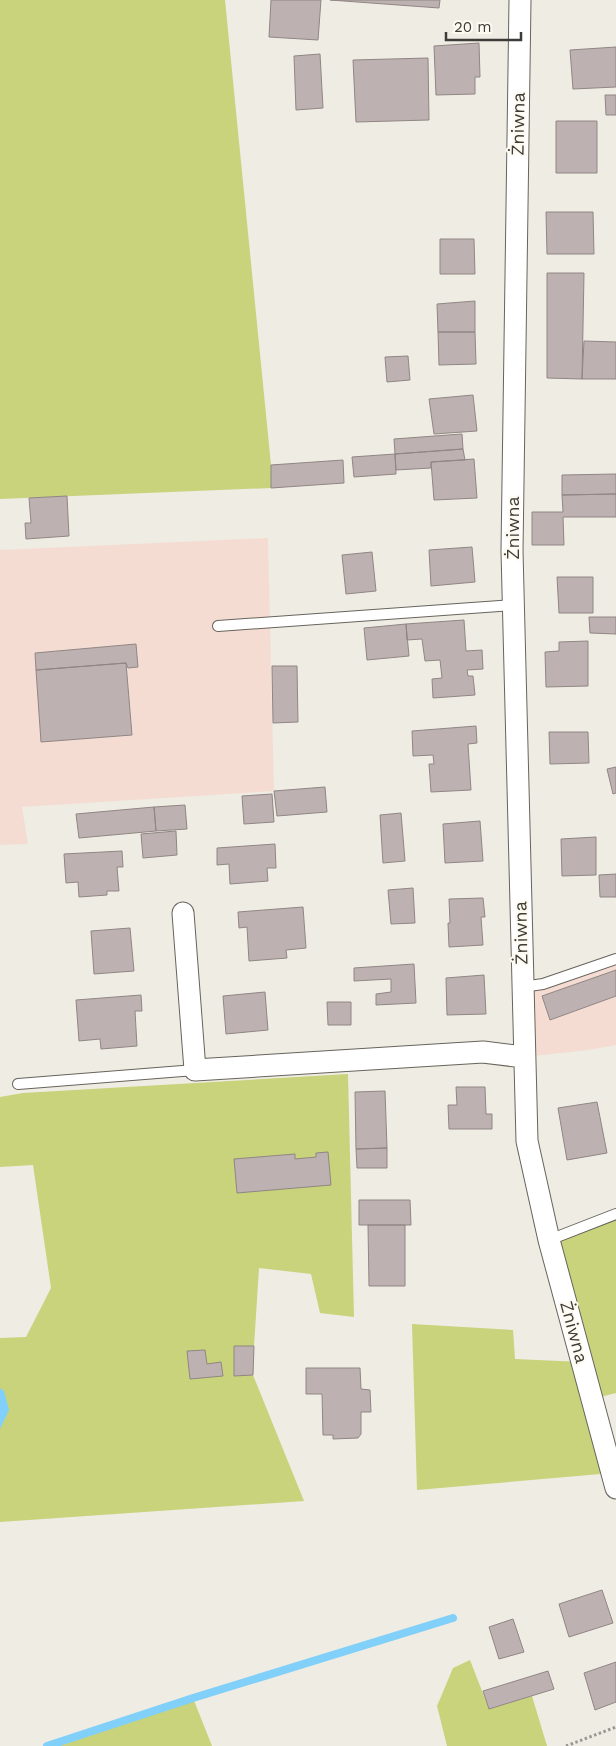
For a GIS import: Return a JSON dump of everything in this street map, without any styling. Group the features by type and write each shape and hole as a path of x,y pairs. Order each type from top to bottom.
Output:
{"street":[{"name":"Żniwna","path":"520,0 512,551 527,1140 549,1240 616,1488"},
{"path":"183,914 195,1070 483,1052 524,1057"}],"lane":[{"path":"218,626 513,606"},
{"path":"522,987 543,984 616,959"},
{"path":"18,1084 195,1070"},
{"path":"549,1240 616,1214"}],"path":[{"path":"566,1746 616,1727"}],"shaded area":[{"path":"268,538 274,791 22,807 28,844 0,845 0,550"},
{"path":"616,954 616,1045 524,1057 522,987"}],"green space":[{"path":"0,0 225,0 271,465 271,488 0,499"},
{"path":"348,1074 354,1317 320,1313 311,1274 259,1268 253,1375 304,1501 0,1522 0,1338 26,1337 51,1288 33,1165 0,1167 0,1097 23,1093"},
{"path":"616,1214 616,1393 592,1399 612,1473 417,1490 412,1324 513,1330 515,1359 582,1362 549,1240"},
{"path":"470,1660 489,1709 532,1696 547,1746 447,1746 437,1706 453,1668"},
{"path":"193,1698 212,1746 47,1746"}],"water":[{"path":"0,1388 4,1391 9,1410 0,1429"}],"building":[{"path":"271,0 321,0 318,40 269,37"},
{"path":"330,0 440,0 439,8"},
{"path":"479,43 480,77 475,77 475,94 436,95 434,46"},
{"path":"616,47 616,87 573,89 570,50"},
{"path":"320,54 323,108 296,110 294,56"},
{"path":"428,58 429,120 356,122 353,60"},
{"path":"605,95 616,95 616,115 606,115"},
{"path":"556,121 597,121 597,173 556,173"},
{"path":"546,212 593,212 594,254 547,254"},
{"path":"440,239 474,239 475,274 440,274"},
{"path":"547,273 584,273 582,379 547,378"},
{"path":"475,301 475,332 438,332 437,304"},
{"path":"438,332 475,332 476,364 439,365"},
{"path":"584,341 616,342 616,379 582,379"},
{"path":"408,356 410,380 387,382 385,357"},
{"path":"473,395 477,431 434,434 429,399"},
{"path":"462,434 463,449 395,454 394,439"},
{"path":"463,449 465,460 431,462 431,468 396,470 395,454"},
{"path":"395,454 396,474 354,477 352,457"},
{"path":"474,459 477,498 434,500 431,462"},
{"path":"343,460 344,483 271,488 271,465"},
{"path":"616,474 616,494 562,495 562,475"},
{"path":"616,494 616,517 563,517 564,545 532,545 532,512 563,512 562,495"},
{"path":"67,496 69,536 26,539 25,523 31,523 29,498"},
{"path":"472,547 475,582 431,586 429,550"},
{"path":"372,552 376,591 346,594 342,555"},
{"path":"557,577 593,577 593,613 559,613"},
{"path":"589,617 616,617 616,634 590,633"},
{"path":"464,620 466,651 482,650 483,669 467,670 468,676 473,676 475,695 433,698 432,679 442,678 440,660 425,661 422,639 407,640 406,624"},
{"path":"406,624 409,656 367,660 364,628"},
{"path":"588,641 588,686 546,687 545,652 559,651 559,642"},
{"path":"136,644 138,667 128,668 126,663 36,670 35,653"},
{"path":"126,663 132,735 41,742 36,670"},
{"path":"272,666 297,666 298,722 273,723"},
{"path":"476,726 477,743 468,744 471,790 431,792 429,764 434,764 433,755 413,756 412,731"},
{"path":"549,732 588,732 589,763 550,764"},
{"path":"616,767 616,793 613,794 607,769"},
{"path":"325,787 327,812 277,816 274,791"},
{"path":"272,794 274,822 244,824 242,796"},
{"path":"185,805 187,829 156,831 154,807"},
{"path":"154,807 156,831 79,838 76,814"},
{"path":"401,813 405,861 383,863 380,815"},
{"path":"480,821 483,861 445,863 443,824"},
{"path":"176,831 177,855 143,858 141,834"},
{"path":"596,837 596,875 562,876 561,839"},
{"path":"275,844 276,868 267,868 268,881 230,884 229,864 217,865 217,848"},
{"path":"122,851 123,867 117,867 119,891 107,891 107,895 79,897 78,882 66,883 64,854"},
{"path":"616,874 616,897 600,897 599,875"},
{"path":"413,888 415,923 391,924 388,890"},
{"path":"483,898 485,917 481,917 483,945 449,947 449,899"},
{"path":"303,907 306,948 286,950 287,958 249,961 247,927 239,928 238,912"},
{"path":"130,928 134,971 94,974 91,931"},
{"path":"414,964 416,1003 376,1005 376,994 391,992 391,979 354,981 354,968"},
{"path":"616,970 616,996 550,1020 542,996"},
{"path":"484,975 486,1014 447,1015 446,978"},
{"path":"265,992 268,1030 226,1034 223,996"},
{"path":"141,995 142,1011 135,1011 137,1046 101,1049 100,1039 79,1041 76,1000"},
{"path":"327,1002 351,1002 351,1025 328,1025"},
{"path":"456,1087 485,1087 486,1114 492,1114 492,1129 449,1129 448,1105 457,1105"},
{"path":"385,1091 387,1148 356,1149 355,1092"},
{"path":"597,1102 607,1153 567,1160 558,1108"},
{"path":"387,1148 387,1168 357,1168 356,1149"},
{"path":"328,1152 331,1185 237,1193 234,1159 295,1154 295,1159 316,1157 316,1153"},
{"path":"359,1200 410,1200 411,1225 359,1225"},
{"path":"368,1225 405,1225 405,1286 369,1286"},
{"path":"234,1346 254,1346 253,1375 234,1376"},
{"path":"205,1350 207,1364 221,1362 223,1376 190,1379 187,1351"},
{"path":"306,1368 360,1368 361,1389 370,1390 371,1412 361,1412 361,1434 358,1438 333,1439 333,1435 323,1435 322,1394 306,1394"},
{"path":"602,1590 613,1623 569,1637 559,1604"},
{"path":"513,1619 524,1652 499,1659 489,1627"},
{"path":"616,1662 616,1702 595,1710 584,1673"},
{"path":"548,1671 554,1689 489,1709 483,1691"}],"waterway":[{"path":"47,1746 193,1698 453,1618"}]}
